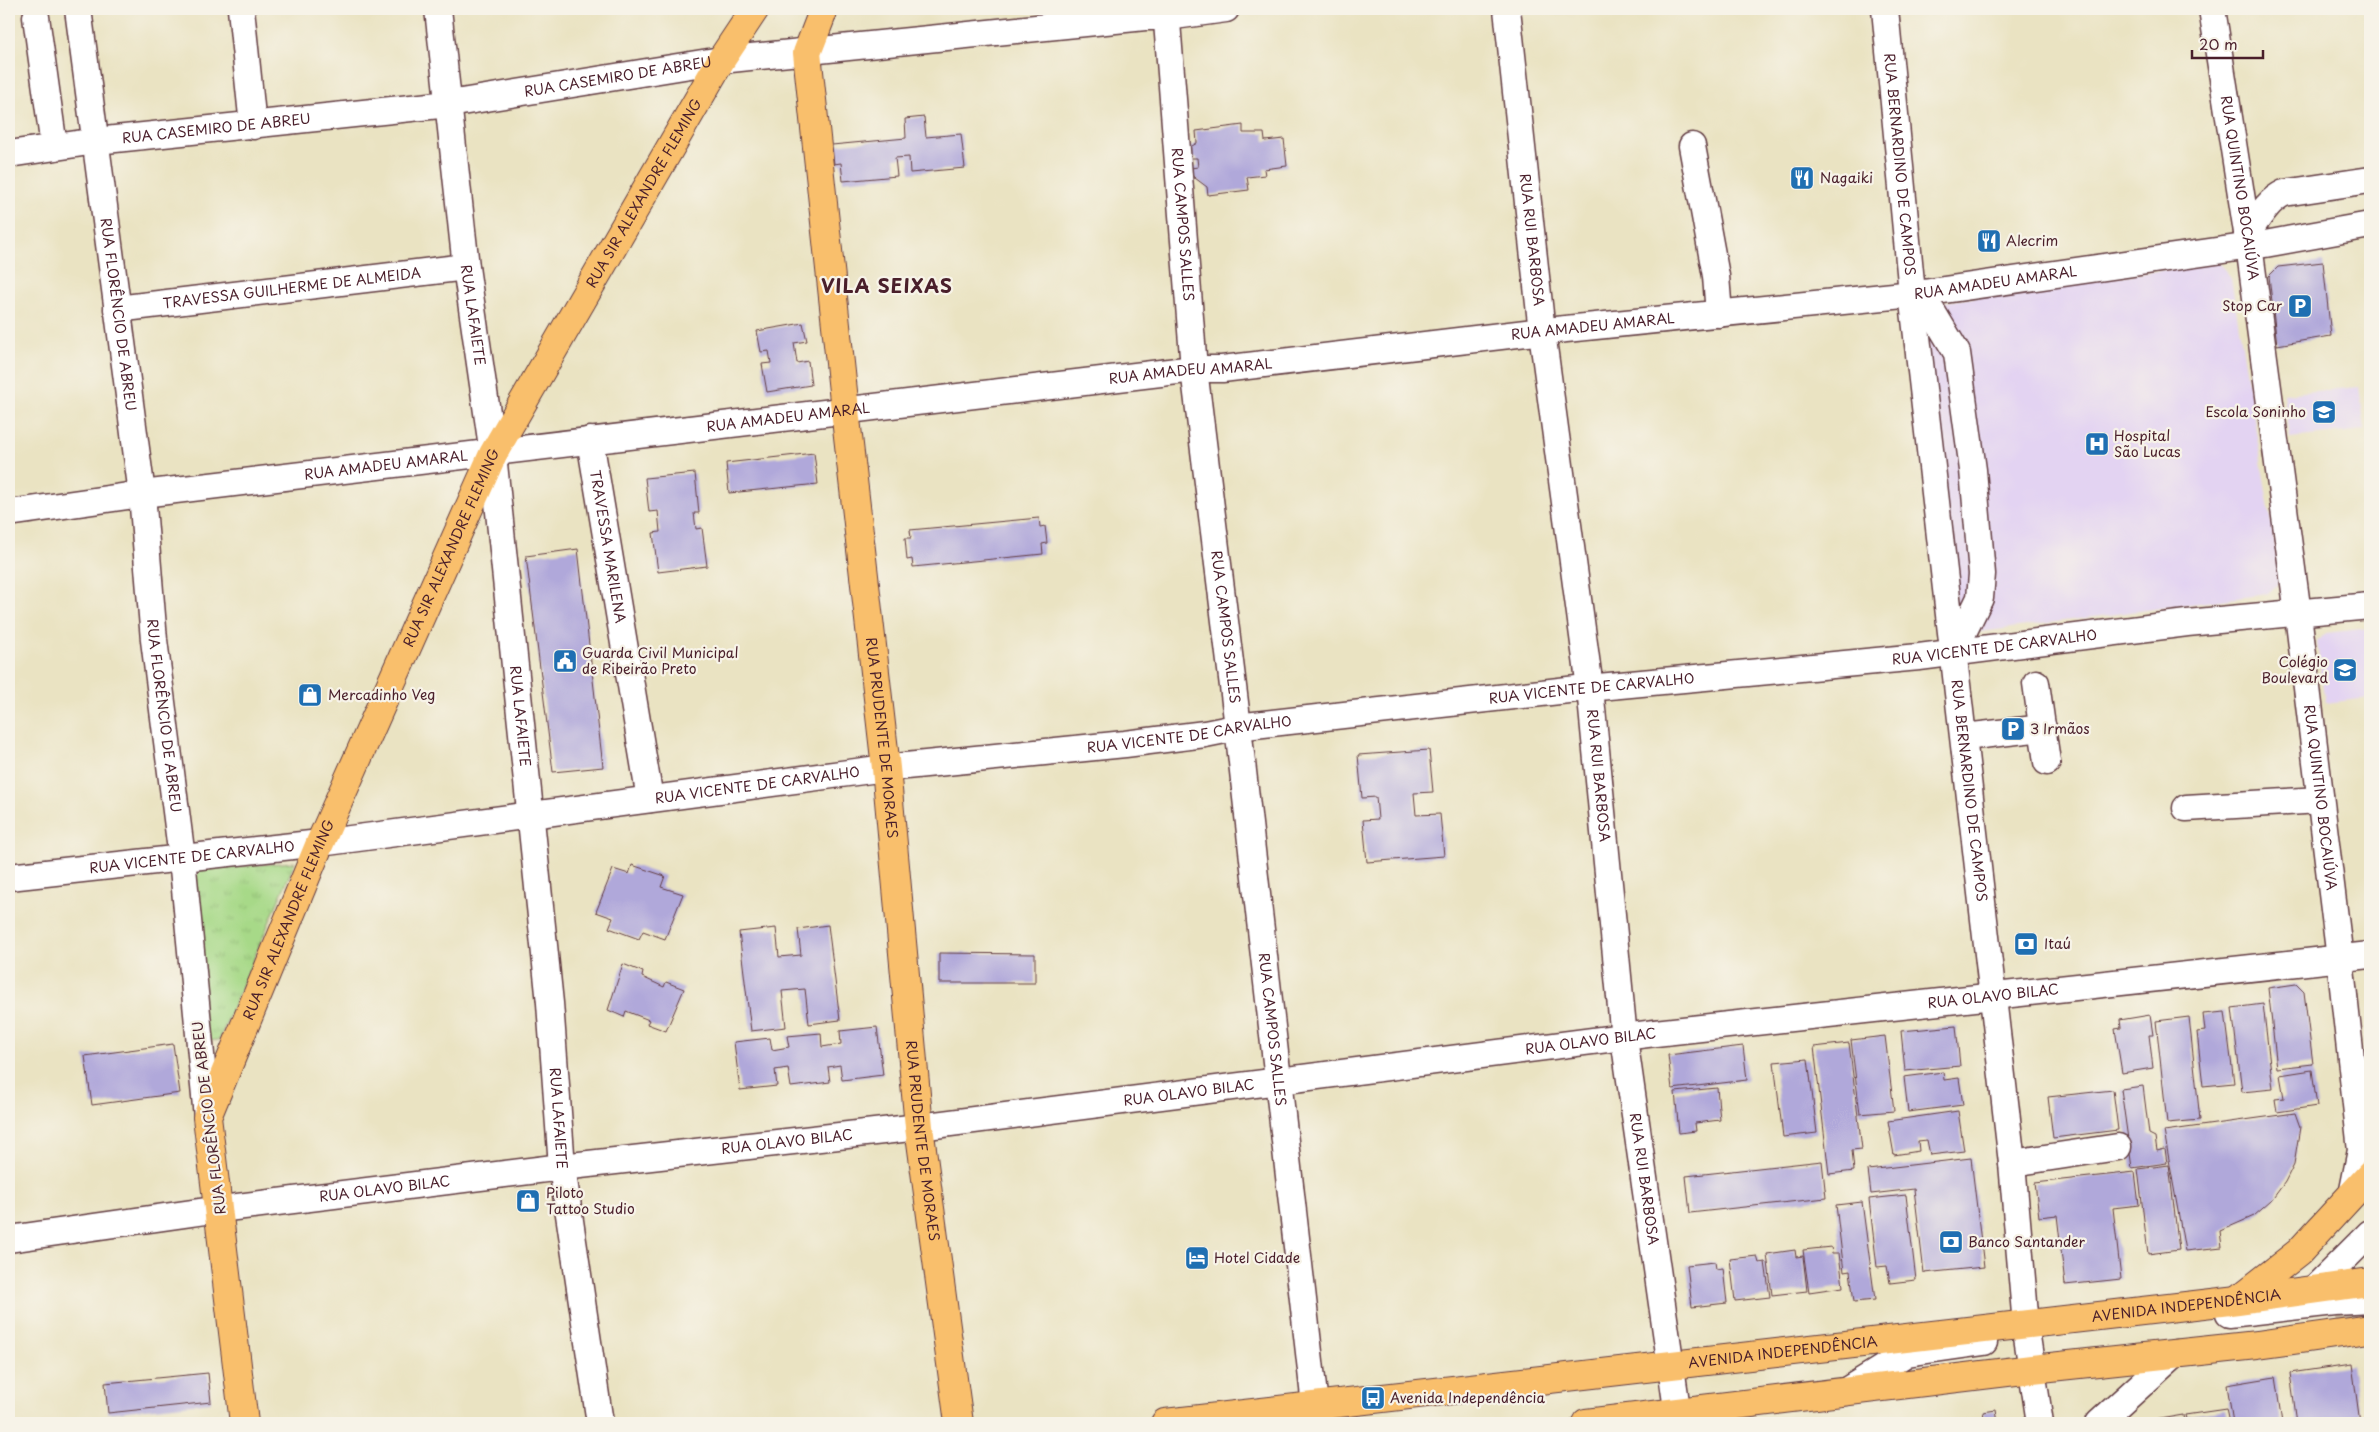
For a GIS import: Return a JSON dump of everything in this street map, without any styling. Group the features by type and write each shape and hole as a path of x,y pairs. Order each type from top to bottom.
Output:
{"main road":[{"name":"RUA SIR ALEXANDRE FLEMING","path":"207,1117 320,843 493,454 720,60 755,9"},
{"path":"807,53 824,9"},
{"name":"RUA PRUDENTE DE MORAES","path":"807,53 886,768 920,1127 959,1423"},
{"name":"RUA FLORÊNCIO DE ABREU","path":"207,1117 220,1208 244,1423"},
{"path":"2238,1300 2298,1252 2370,1175"},
{"name":"AVENIDA INDEPENDÊNCIA","path":"1165,1423 1316,1414 1670,1365 2027,1329 2370,1282"},
{"path":"2032,1369 2059,1348 2336,1320"},
{"path":"1586,1423 1678,1418 1844,1392 2032,1369 2257,1345 2370,1329"}],"street":[{"name":"RUA FLORÊNCIO DE ABREU","path":"78,9 142,494 154,640 182,858 207,1117"},
{"path":"241,9 254,126"},
{"name":"RUA LAFAIETE","path":"438,9 466,267 493,454 550,1003 562,1167 600,1423"},
{"name":"RUA CASEMIRO DE ABREU","path":"9,154 96,141 254,126 449,104 720,60 807,53 1167,13 1226,9"},
{"name":"RUA RUI BARBOSA","path":"1507,9 1542,332 1590,688 1624,1038 1678,1418"},
{"name":"RUA BERNARDINO DE CAMPOS","path":"1885,9 1912,293 2012,1163 2027,1329 2040,1423"},
{"name":"RUA QUINTINO BOCAIÚVA","path":"2212,9 2248,239 2298,614 2340,959 2361,1150 2352,1195"},
{"name":"RUA CAMPOS SALLES","path":"1167,13 1194,370 1238,727 1316,1414"},
{"path":"36,16 54,147"},
{"path":"1692,146 1716,276 1719,314"},
{"path":"2248,239 2268,204 2275,197 2284,193 2370,180"},
{"name":"RUA AMADEU AMARAL","path":"9,513 142,494 493,454 590,440 845,410 1194,370 1222,369 1542,332 1912,293 2248,239 2370,225"},
{"name":"TRAVESSA GUILHERME DE ALMEIDA","path":"117,309 466,267"},
{"path":"1912,293 1934,313 1957,353 1973,470 1982,574 1980,598 1953,653"},
{"name":"TRAVESSA MARILENA","path":"590,440 650,799"},
{"name":"RUA VICENTE DE CARVALHO","path":"9,876 320,843 886,768 1134,743 1205,734 1238,727 1590,688 1953,653 2187,622 2298,614 2370,606"},
{"path":"2036,683 2047,762"},
{"path":"1964,737 2043,728"},
{"path":"2186,808 2320,800"},
{"name":"RUA OLAVO BILAC","path":"9,1239 220,1208 920,1127 1624,1038 2370,955"},
{"path":"2012,1163 2118,1147"},
{"path":"2279,1308 2314,1289 2370,1234"},
{"path":"1844,1392 1907,1353 2027,1329 2370,1300"},
{"path":"2099,1423 2176,1353"}],"shaded area":[{"name":"Hospital São Lucas","path":"2218,262 2231,279 2280,576 2278,584 2267,594 1981,632 1971,630 1958,620 1923,305"},
{"name":"Escola Soninho","path":"2359,387 2365,430 2290,438 2284,394"},
{"name":"Colégio Boulevard","path":"2370,628 2370,698 2325,703 2317,642 2326,633"}],"green space":[{"path":"295,862 219,1040 204,1041 195,870"}],"building":[{"path":"924,117 926,137 961,134 965,168 910,173 909,157 895,158 897,176 843,181 841,163 834,164 832,145 906,138 905,119"},
{"path":"1243,125 1243,133 1264,133 1265,141 1284,139 1287,166 1264,169 1265,175 1247,177 1249,190 1208,195 1207,187 1191,175 1191,168 1198,167 1197,158 1188,158 1187,149 1197,143 1196,131"},
{"name":"Stop Car","path":"2323,262 2331,336 2277,345 2269,276 2278,267"},
{"path":"803,323 807,341 794,343 797,363 808,361 811,385 767,392 762,364 771,363 769,351 761,352 757,331"},
{"path":"814,453 818,484 729,493 726,463"},
{"path":"695,473 699,513 694,513 696,529 702,528 707,566 658,572 653,533 660,532 658,511 649,512 645,478"},
{"path":"1039,518 1040,527 1045,526 1047,543 1042,544 1043,554 913,567 912,559 907,560 905,538 911,538 910,530"},
{"name":"Guarda Civil Municipal de Ribeirão Preto","path":"578,549 603,767 553,772 526,556"},
{"path":"1429,750 1433,792 1414,793 1416,815 1440,814 1444,856 1367,862 1363,820 1378,819 1376,797 1362,798 1358,755"},
{"path":"632,865 665,876 661,887 683,894 665,939 643,931 639,939 609,928 613,918 596,912 613,869 629,874"},
{"path":"828,925 840,1020 809,1024 805,989 782,991 786,1027 751,1031 739,932 776,928 779,957 801,955 798,929"},
{"path":"939,953 1035,954 1035,983 939,983"},
{"path":"623,964 643,972 642,977 664,987 666,982 684,989 666,1031 647,1024 649,1020 626,1011 624,1017 608,1010"},
{"path":"2296,984 2304,992 2313,1064 2277,1068 2268,988"},
{"path":"2263,1004 2273,1089 2242,1092 2232,1008"},
{"path":"2225,1012 2234,1083 2203,1086 2197,1032 2205,1031 2203,1014"},
{"path":"2150,1015 2153,1035 2149,1035 2153,1068 2122,1073 2115,1029 2121,1028 2120,1020"},
{"path":"2189,1017 2200,1120 2167,1123 2156,1021"},
{"path":"1956,1026 1960,1066 1905,1071 1901,1031"},
{"path":"877,1027 883,1075 842,1080 840,1065 828,1067 830,1082 791,1087 788,1068 775,1070 777,1086 740,1090 734,1042 770,1038 772,1050 789,1047 787,1036 821,1033 822,1047 841,1044 840,1031"},
{"path":"1885,1036 1894,1111 1860,1114 1851,1040"},
{"path":"1849,1043 1862,1149 1852,1150 1854,1171 1829,1174 1814,1047"},
{"path":"173,1044 180,1093 92,1105 85,1056"},
{"path":"1743,1046 1747,1080 1672,1089 1668,1055"},
{"path":"1808,1059 1817,1133 1783,1137 1774,1062"},
{"path":"2312,1070 2317,1106 2277,1112 2275,1099 2284,1098 2280,1075"},
{"path":"1943,1072 1944,1080 1959,1078 1963,1105 1908,1112 1904,1077"},
{"path":"2143,1086 2149,1134 2155,1137 2157,1151 2165,1149 2167,1163 2132,1168 2121,1089"},
{"path":"1717,1088 1720,1120 1695,1123 1696,1131 1679,1133 1675,1092"},
{"path":"2113,1090 2118,1130 2053,1138 2048,1097"},
{"path":"1958,1111 1964,1151 1930,1155 1927,1140 1918,1141 1919,1151 1894,1155 1888,1121"},
{"path":"2295,1113 2300,1127 2294,1164 2285,1182 2271,1201 2254,1216 2220,1231 2222,1247 2185,1251 2164,1131"},
{"path":"1971,1158 1984,1267 1924,1273 1914,1189 1871,1194 1868,1170"},
{"path":"1822,1161 1826,1198 1690,1213 1686,1176"},
{"path":"2169,1165 2179,1250 2148,1254 2138,1169"},
{"path":"2135,1172 2139,1205 2113,1208 2121,1279 2065,1285 2057,1215 2039,1217 2035,1183"},
{"path":"1906,1195 1916,1280 1890,1283 1887,1266 1877,1267 1869,1199"},
{"path":"1862,1202 1875,1300 1854,1302 1850,1271 1844,1272 1836,1205"},
{"path":"1831,1247 1832,1253 1839,1253 1843,1287 1809,1292 1803,1250"},
{"path":"1795,1250 1796,1257 1803,1256 1807,1291 1772,1295 1767,1254"},
{"path":"1757,1256 1759,1263 1765,1262 1770,1297 1735,1301 1730,1259"},
{"path":"1715,1262 1716,1269 1723,1268 1727,1303 1692,1307 1687,1265"},
{"path":"2352,1364 2360,1423 2297,1423 2290,1373"},
{"path":"208,1373 211,1402 108,1413 105,1383"},
{"path":"2275,1377 2282,1423 2233,1423 2227,1385"},
{"path":"2226,1409 2229,1423 2187,1423 2185,1415"},
{"path":"1996,1410 1998,1423 1972,1423 1971,1419 1984,1417 1983,1412"},
{"path":"2183,1415 2184,1423 2142,1423 2142,1422"}],"tunnel":[{"path":"2336,1320 2370,1311"}],"place":[{"name":"Nagaiki","path":"1802,178"},
{"name":"Alecrim","path":"1989,241"},
{"name":"Stop Car","path":"2300,306"},
{"name":"Escola Soninho","path":"2324,412"},
{"name":"Hospital São Lucas","path":"2097,444"},
{"name":"Guarda Civil Municipal de Ribeirão Preto","path":"565,661"},
{"name":"Colégio Boulevard","path":"2345,670"},
{"name":"Mercadinho Veg","path":"310,695"},
{"name":"3 Irmãos","path":"2013,729"},
{"name":"Itaú","path":"2026,944"},
{"name":"Piloto Tattoo Studio","path":"528,1201"},
{"name":"Banco Santander","path":"1951,1242"},
{"name":"Hotel Cidade","path":"1197,1258"},
{"name":"Avenida Independência","path":"1373,1398"}],"district":[{"name":"VILA SEIXAS","path":"887,286"}]}
